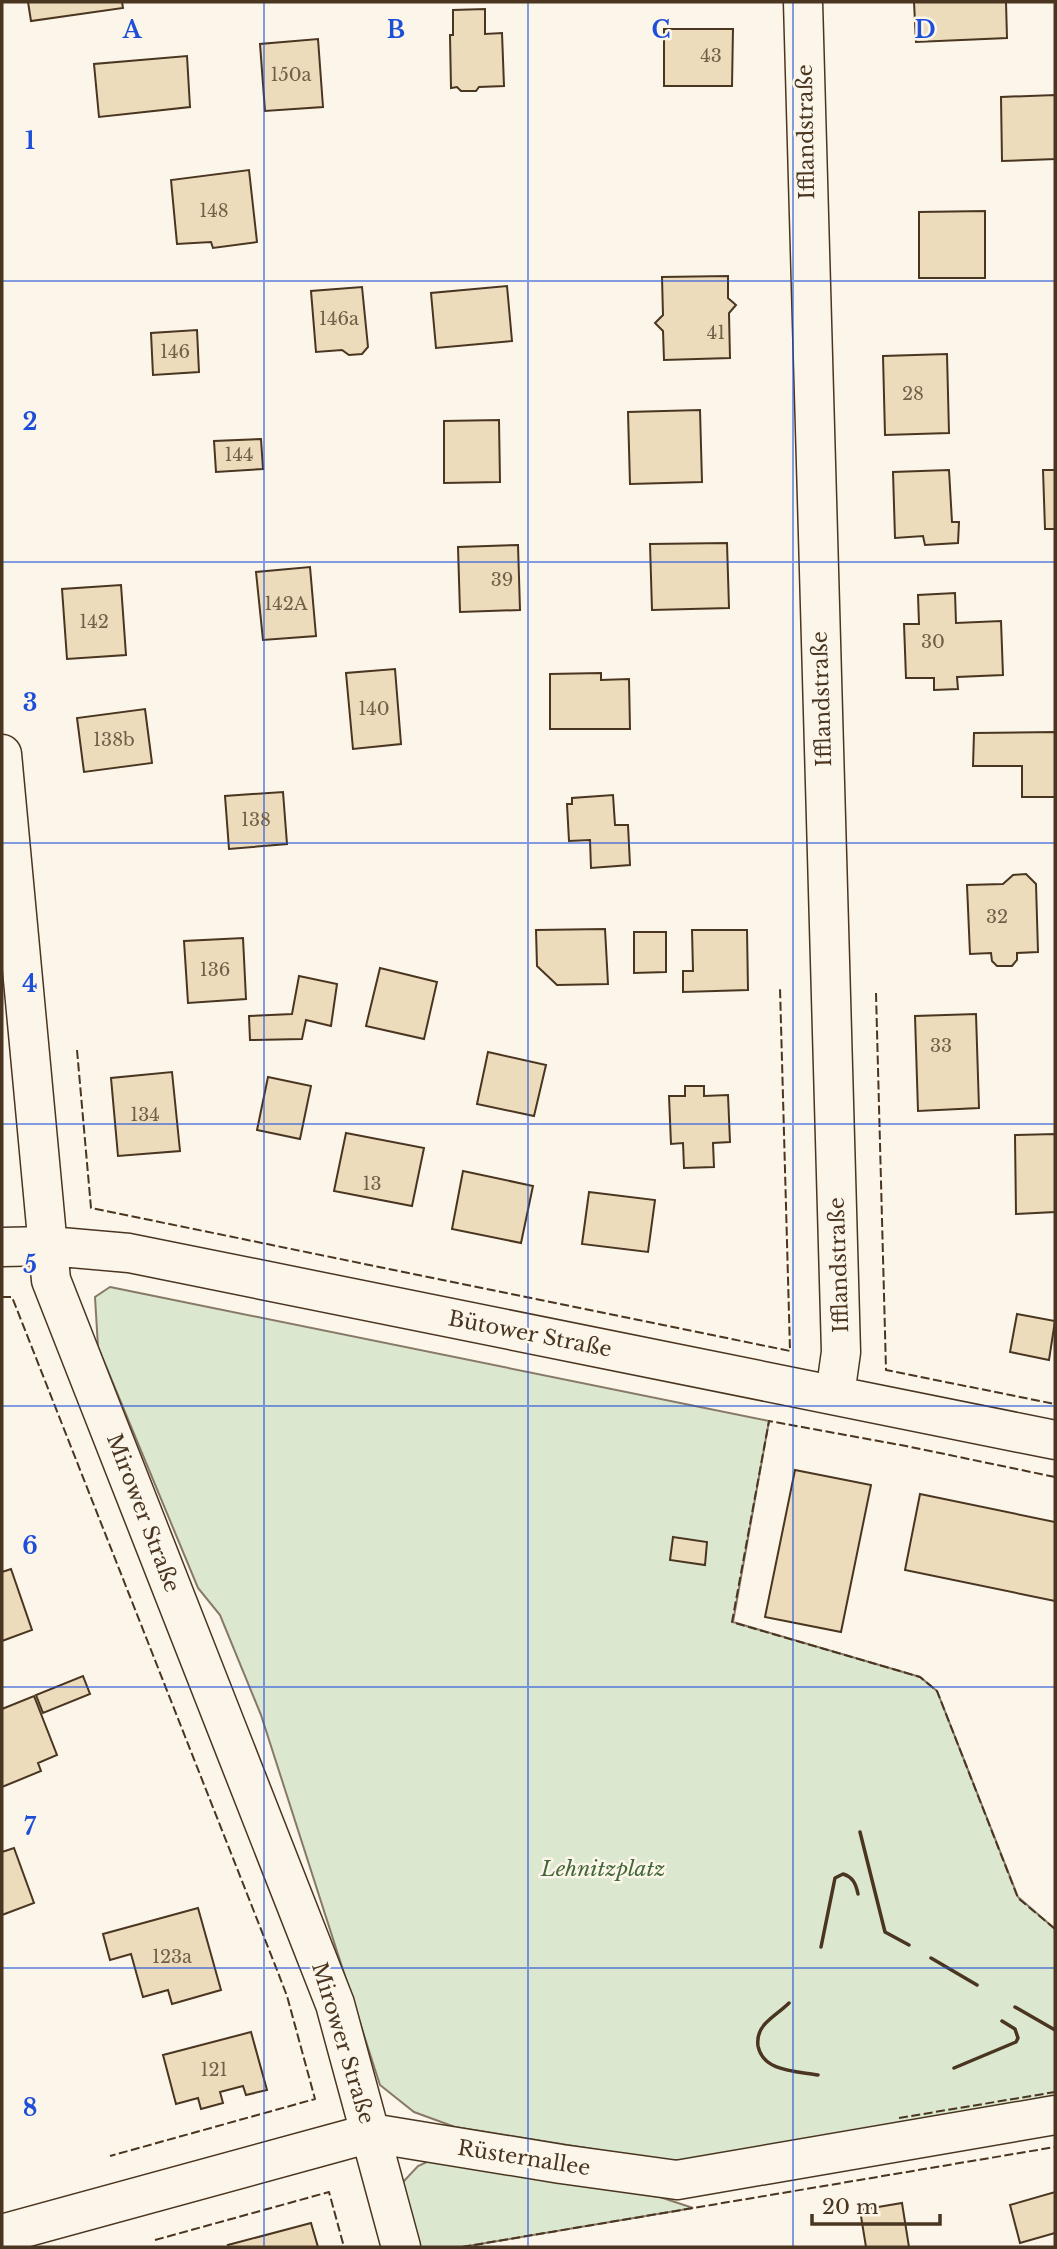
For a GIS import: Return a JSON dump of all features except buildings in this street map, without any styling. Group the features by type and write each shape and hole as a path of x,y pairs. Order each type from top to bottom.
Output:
{"street":[{"name":"Ifflandstraße","path":"803,2 841,1352 835,1395"},
{"name":"Mirower Straße","path":"2,754 51,1280 335,2004 401,2247"},
{"name":"Bütower Straße","path":"2,1247 49,1246 129,1254 1055,1440"},
{"name":"Rüsternallee","path":"2,2234 371,2133 677,2180 1055,2115"}],"green space":[{"name":"Lehnitzplatz","path":"110,1287 769,1421 733,1622 920,1677 937,1691 1018,1897 1055,1929 1055,2098 674,2162 455,2127 414,2112 380,2085 261,1715 220,1615 198,1588 98,1347 95,1297"},
{"path":"429,2161 660,2197 693,2208 462,2247 415,2247 403,2182 418,2166"}],"fence":[{"path":"77,1050 91,1208 790,1351 780,988"},
{"path":"876,993 886,1370 1055,1404"},
{"path":"2,1297 12,1297 277,1970 287,1996 315,2099 110,2156"},
{"path":"1055,1477 769,1421 732,1622 920,1677 937,1691 1018,1898 1055,1929"},
{"path":"899,2118 1055,2092"},
{"path":"462,2247 1055,2147"},
{"path":"155,2240 329,2192 344,2247"}],"wall":[{"path":"860,1832 885,1932 909,1945"},
{"path":"821,1947 835,1878 843,1874 852,1879 858,1894"},
{"path":"931,1958 977,1985"},
{"path":"789,2003 761,2030 758,2043 761,2055 782,2069 818,2075"},
{"path":"1015,2007 1055,2030"},
{"path":"954,2068 1016,2042 1018,2038 1015,2029 1002,2021"}]}
